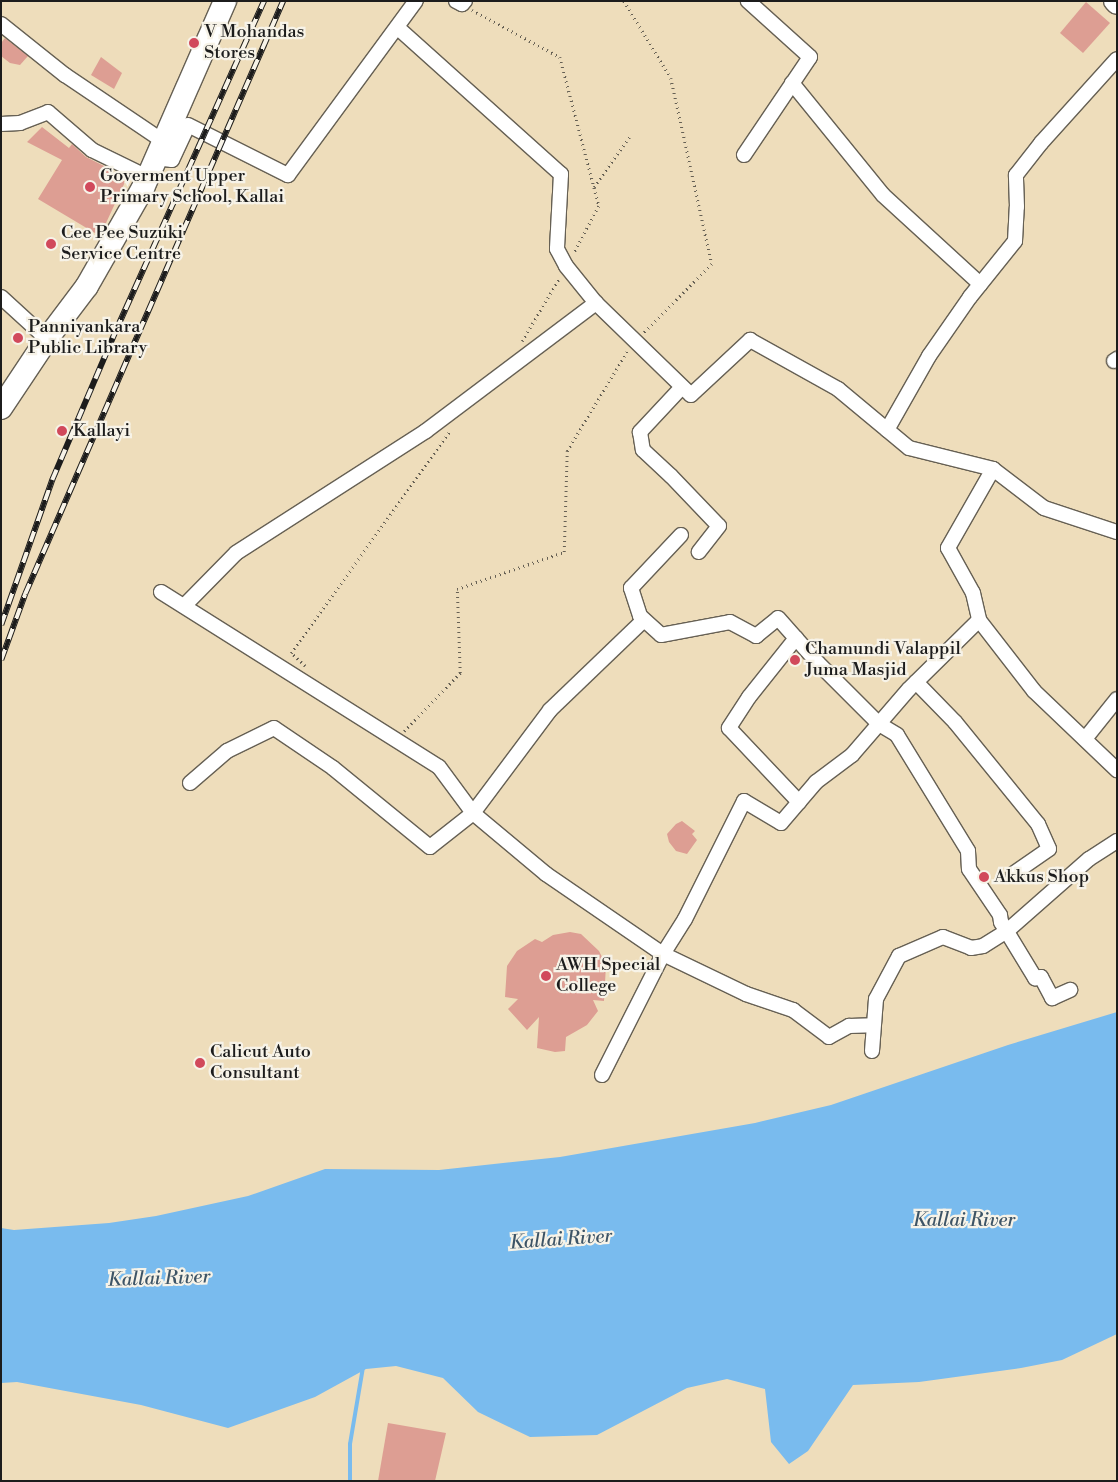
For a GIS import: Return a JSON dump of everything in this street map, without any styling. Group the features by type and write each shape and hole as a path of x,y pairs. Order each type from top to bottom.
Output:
{"main road":[{"path":"1114,1 1117,4"},
{"path":"1,408 47,339 87,286 155,159 221,8"}],"street":[{"path":"221,8 229,9 233,1"},
{"path":"1,124 20,123 48,112 92,150 172,160 188,125 288,175 416,1"},
{"path":"744,154 810,57 748,1"},
{"path":"1,24 65,75 155,159"},
{"path":"398,28 561,174 557,250 566,266 596,303 691,395 750,340 838,389 909,448 993,470 1044,508 1117,532"},
{"path":"887,430 929,356 980,284 1015,241 1016,175 1046,136 1117,59"},
{"path":"792,83 883,195 980,284"},
{"path":"1,297 47,339"},
{"path":"184,606 236,553 426,431 596,303"},
{"path":"682,387 640,432 643,450 719,526 699,552"},
{"path":"993,470 948,548 972,593 979,620 1034,691 1117,770"},
{"path":"681,535 631,588 640,616 661,635 730,622 756,636 778,618 879,724 898,735 968,851 969,869 1000,915 1001,922 1035,978 1040,977 1052,998 1070,990"},
{"path":"161,592 439,767 473,813 546,874 663,954 746,994 793,1010 829,1037 849,1026 874,1025"},
{"path":"190,783 227,751 274,728 333,768 430,848 473,813 550,710 644,620"},
{"path":"602,1075 663,954 685,919 744,801 781,824 816,782 852,755 916,682 979,620"},
{"path":"796,638 749,697 728,728 799,802"},
{"path":"916,682 955,722 1038,824 1050,849 1013,874"},
{"path":"1085,739 1117,699"},
{"path":"872,1051 876,998 899,956 942,937 971,948 977,948 1007,931 1089,859 1117,841"}],"path":[{"path":"624,1 671,78 712,264 642,335"},
{"path":"461,2 560,57 599,206 529,333 517,348"},
{"path":"594,187 630,136"},
{"path":"398,737 460,673 457,590 564,552 567,451 628,350"},
{"path":"305,666 291,654 451,429"}],"water":[{"name":"Kallai River","path":"1117,1012 1117,1334 1062,1360 1021,1368 919,1382 853,1385 808,1451 789,1464 771,1442 765,1389 727,1379 687,1388 597,1435 530,1437 478,1412 443,1378 396,1366 366,1369 315,1397 228,1428 141,1405 17,1382 1,1383 1,1228 14,1230 109,1223 156,1216 248,1196 325,1169 439,1170 560,1157 755,1123 831,1105 1008,1045"}],"building":[{"path":"1086,2 1110,23 1083,53 1060,33"},
{"path":"5,38 28,56 20,65 10,63 1,56 1,43"},
{"path":"101,57 122,73 114,89 91,75"},
{"path":"42,127 69,148 72,144 86,157 104,166 125,182 100,236 38,199 62,160 27,142"},
{"path":"682,821 695,831 692,834 697,840 687,854 676,851 669,842 667,834 676,824"},
{"path":"570,932 581,934 599,951 606,965 604,1001 593,1000 598,1011 587,1025 566,1037 565,1051 555,1052 537,1048 539,1017 527,1030 508,1009 518,999 505,997 507,966 517,951 535,939 542,942 553,935"},
{"path":"388,1423 446,1433 435,1481 378,1481"}],"waterway":[{"path":"350,1481 350,1444 363,1367"}],"railway":[{"path":"1,625 52,480 116,330 264,1"},
{"path":"1,660 25,594 283,1"}],"place":[{"name":"V Mohandas Stores","path":"194,43"},
{"name":"Goverment Upper Primary School, Kallai","path":"90,187"},
{"name":"Cee Pee Suzuki Service Centre","path":"51,244"},
{"name":"Panniyankara Public Library","path":"18,338"},
{"name":"Kallayi","path":"62,431"},
{"name":"Chamundi Valappil Juma Masjid","path":"795,660"},
{"name":"Akkus Shop","path":"984,877"},
{"name":"AWH Special College","path":"546,976"},
{"name":"Calicut Auto Consultant","path":"200,1063"}]}
